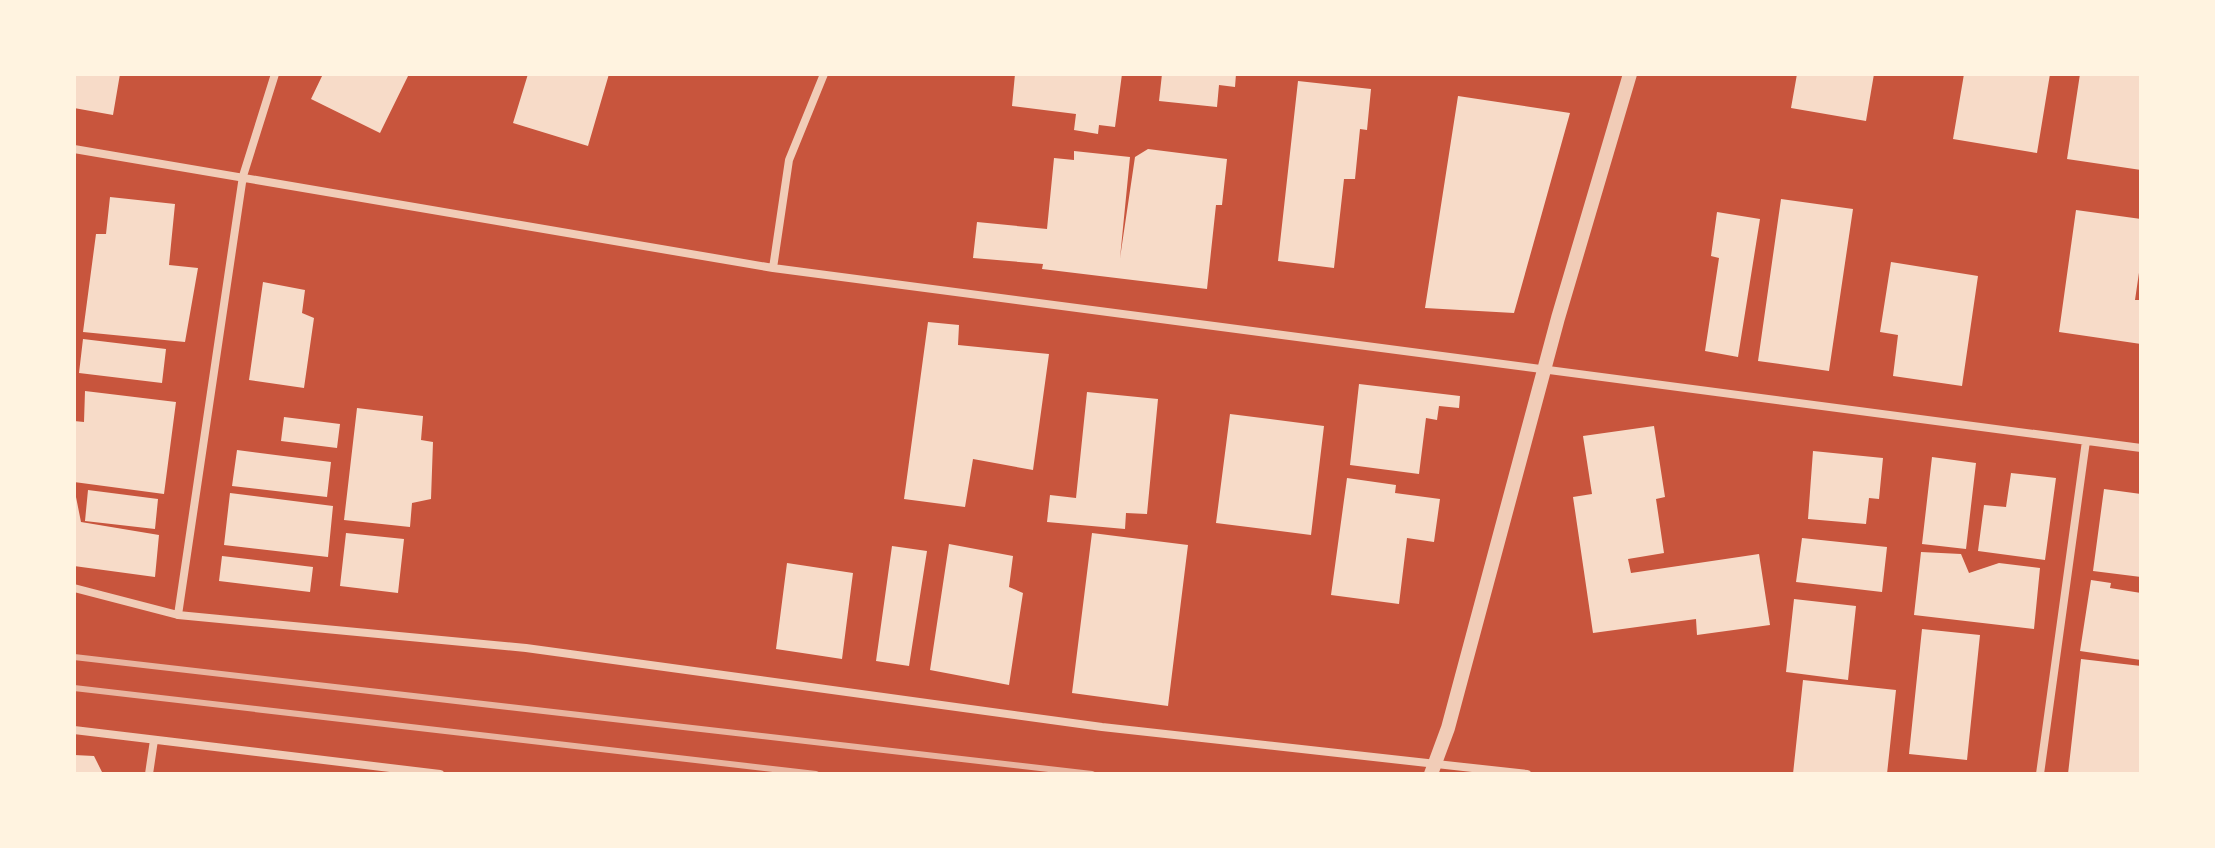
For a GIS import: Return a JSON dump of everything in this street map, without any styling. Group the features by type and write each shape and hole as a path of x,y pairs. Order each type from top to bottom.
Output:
{"street":[{"path":"178,615 243,176 275,74"},
{"path":"773,268 789,160 824,74"},
{"path":"1432,769 1448,728 1545,368 1630,74"},
{"path":"74,149 773,268 2141,448"},
{"path":"2040,774 2086,441"},
{"path":"74,588 178,615 526,648 1432,769 1527,774"},
{"path":"74,730 440,774"},
{"path":"149,774 154,740"}],"building":[{"path":"74,74 120,74 113,115 74,108"},
{"path":"323,74 409,74 380,133 311,99"},
{"path":"528,74 609,74 588,146 513,123"},
{"path":"1015,74 1122,74 1115,127 1099,125 1098,134 1074,130 1076,114 1012,106"},
{"path":"1162,74 1236,74 1235,87 1219,85 1217,107 1159,101"},
{"path":"1797,74 1874,74 1866,121 1791,108"},
{"path":"1964,74 2050,74 2037,153 1953,139"},
{"path":"2080,74 2141,74 2141,170 2067,159"},
{"path":"1298,81 1371,89 1367,130 1360,129 1355,179 1344,179 1334,268 1278,261"},
{"path":"1458,96 1570,113 1514,313 1425,308"},
{"path":"1148,149 1227,159 1222,205 1216,205 1207,289 1042,269 1043,264 973,258 977,222 1047,229 1054,158 1074,160 1074,151 1130,157 1120,258 1135,157"},
{"path":"110,197 175,204 169,265 198,268 185,342 83,332 96,234 106,234"},
{"path":"1781,199 1853,209 1829,371 1758,361"},
{"path":"2076,210 2141,219 2141,259 2135,300 2141,300 2141,344 2059,332"},
{"path":"1717,212 1760,219 1738,357 1705,351 1719,258 1711,256"},
{"path":"1891,262 1978,276 1962,386 1893,376 1898,335 1880,332"},
{"path":"263,282 305,290 302,313 314,318 304,388 249,380"},
{"path":"928,322 959,325 958,345 1049,354 1033,470 973,459 965,507 904,499"},
{"path":"83,339 166,349 162,383 79,373"},
{"path":"1359,384 1460,396 1459,408 1439,406 1437,420 1426,418 1419,474 1350,465"},
{"path":"85,391 176,402 164,494 74,482 74,421 84,422"},
{"path":"1087,392 1158,399 1147,514 1126,513 1125,529 1047,522 1050,495 1076,498"},
{"path":"357,408 423,416 421,440 433,442 431,499 412,503 410,527 344,520"},
{"path":"1230,414 1324,426 1311,535 1216,523"},
{"path":"284,417 340,424 337,448 281,441"},
{"path":"1654,426 1665,497 1656,499 1664,553 1628,559 1631,573 1759,554 1770,625 1697,635 1696,619 1593,633 1573,497 1592,494 1583,436"},
{"path":"237,450 331,462 327,497 232,486"},
{"path":"1813,451 1883,458 1879,499 1869,498 1866,524 1808,519"},
{"path":"1932,457 1976,463 1966,549 1922,544"},
{"path":"2011,473 2056,478 2045,560 1978,551 1984,505 2006,507"},
{"path":"1347,478 1396,485 1395,493 1440,499 1434,542 1407,538 1399,604 1331,595"},
{"path":"74,487 81,522 159,535 155,577 74,566"},
{"path":"2104,489 2141,494 2141,577 2093,571"},
{"path":"88,490 158,499 155,529 85,521"},
{"path":"230,493 333,506 328,557 224,545"},
{"path":"346,533 404,539 398,593 340,586"},
{"path":"1092,533 1188,545 1168,706 1072,693"},
{"path":"1802,538 1887,547 1882,592 1796,582"},
{"path":"949,544 1013,556 1009,587 1023,593 1009,685 930,670"},
{"path":"892,546 927,551 909,666 876,661"},
{"path":"1921,552 1961,554 1969,573 1999,563 2040,568 2034,629 1914,615"},
{"path":"222,556 313,567 310,592 219,581"},
{"path":"787,563 853,573 842,659 776,649"},
{"path":"2091,580 2111,583 2110,588 2141,593 2141,660 2080,651"},
{"path":"1794,599 1856,606 1848,680 1786,672"},
{"path":"1922,629 1980,635 1967,760 1909,754"},
{"path":"2081,659 2141,666 2140,774 2068,774"},
{"path":"1803,680 1896,690 1887,774 1793,774"},
{"path":"74,755 94,756 103,774 74,774"}],"railway":[{"path":"74,657 1092,774"},
{"path":"74,688 816,774"}]}
